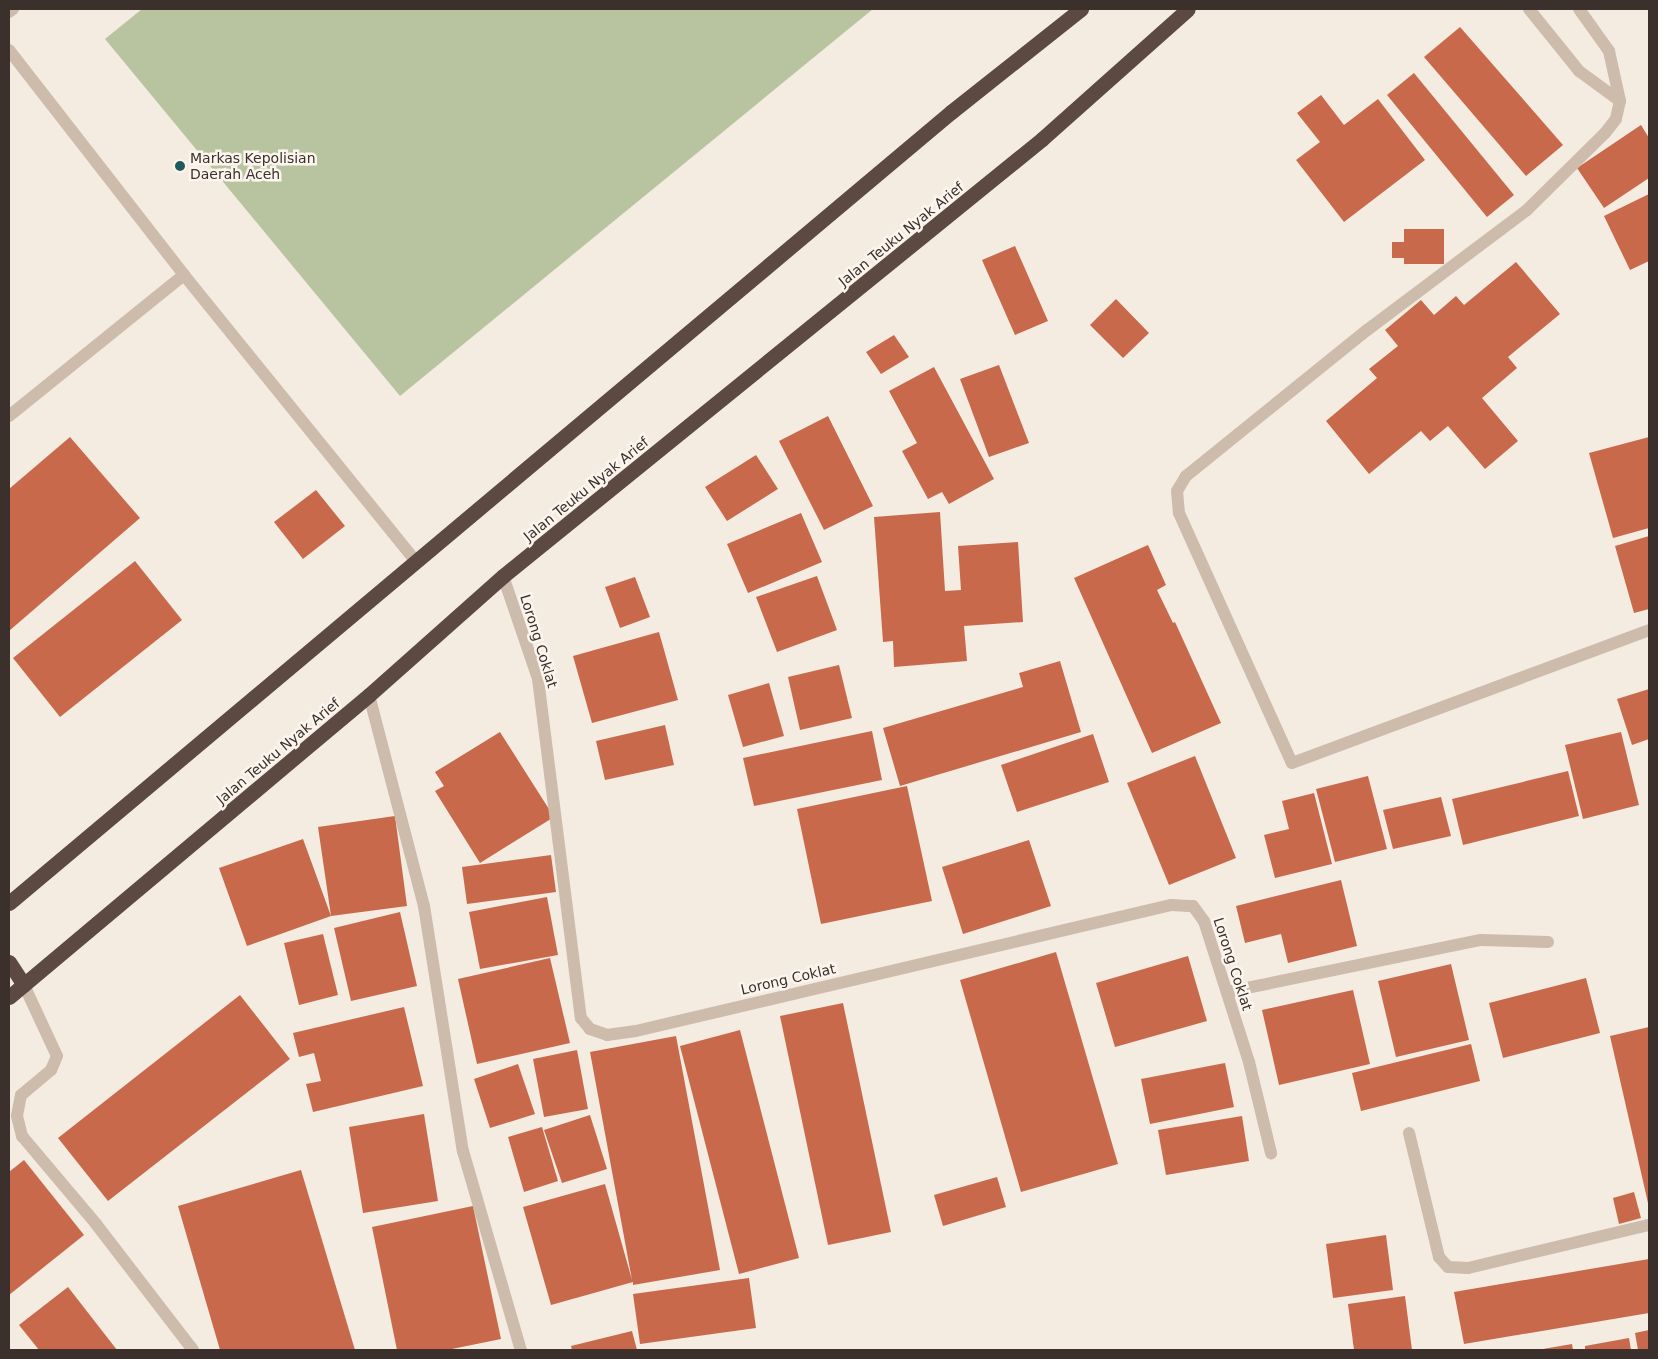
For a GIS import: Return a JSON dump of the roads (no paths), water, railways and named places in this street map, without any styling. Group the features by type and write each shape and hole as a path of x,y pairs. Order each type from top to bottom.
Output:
{"highway":[{"path":"9,903 415,560 951,112 1081,9"},
{"name":"Jalan Teuku Nyak Arief","path":"9,998 369,695 503,576 1035,145 1188,9"},
{"path":"9,962 24,985"}],"street":[{"path":"9,12 13,9"},
{"path":"1529,9 1579,71 1620,101"},
{"path":"1579,9 1609,50 1620,101 1616,120 1606,133 1527,210 1231,437 1186,476 1177,491 1179,513 1292,763 1649,630"},
{"path":"9,50 184,275 415,560"},
{"path":"9,416 184,275"},
{"name":"Lorong Coklat","path":"503,576 538,679 581,1018 590,1029 607,1035 636,1031 1170,905 1193,906 1204,921 1249,1062 1272,1153"},
{"path":"369,695 424,906 463,1152 521,1350"},
{"path":"1226,992 1481,940 1548,942"},
{"path":"24,985 57,1056 51,1070 21,1095 17,1116 22,1136 96,1224 193,1350"},
{"path":"1409,1133 1439,1257 1448,1267 1468,1268 1649,1226"}],"place":[{"name":"Markas Kepolisian Daerah Aceh","path":"180,166"}]}
